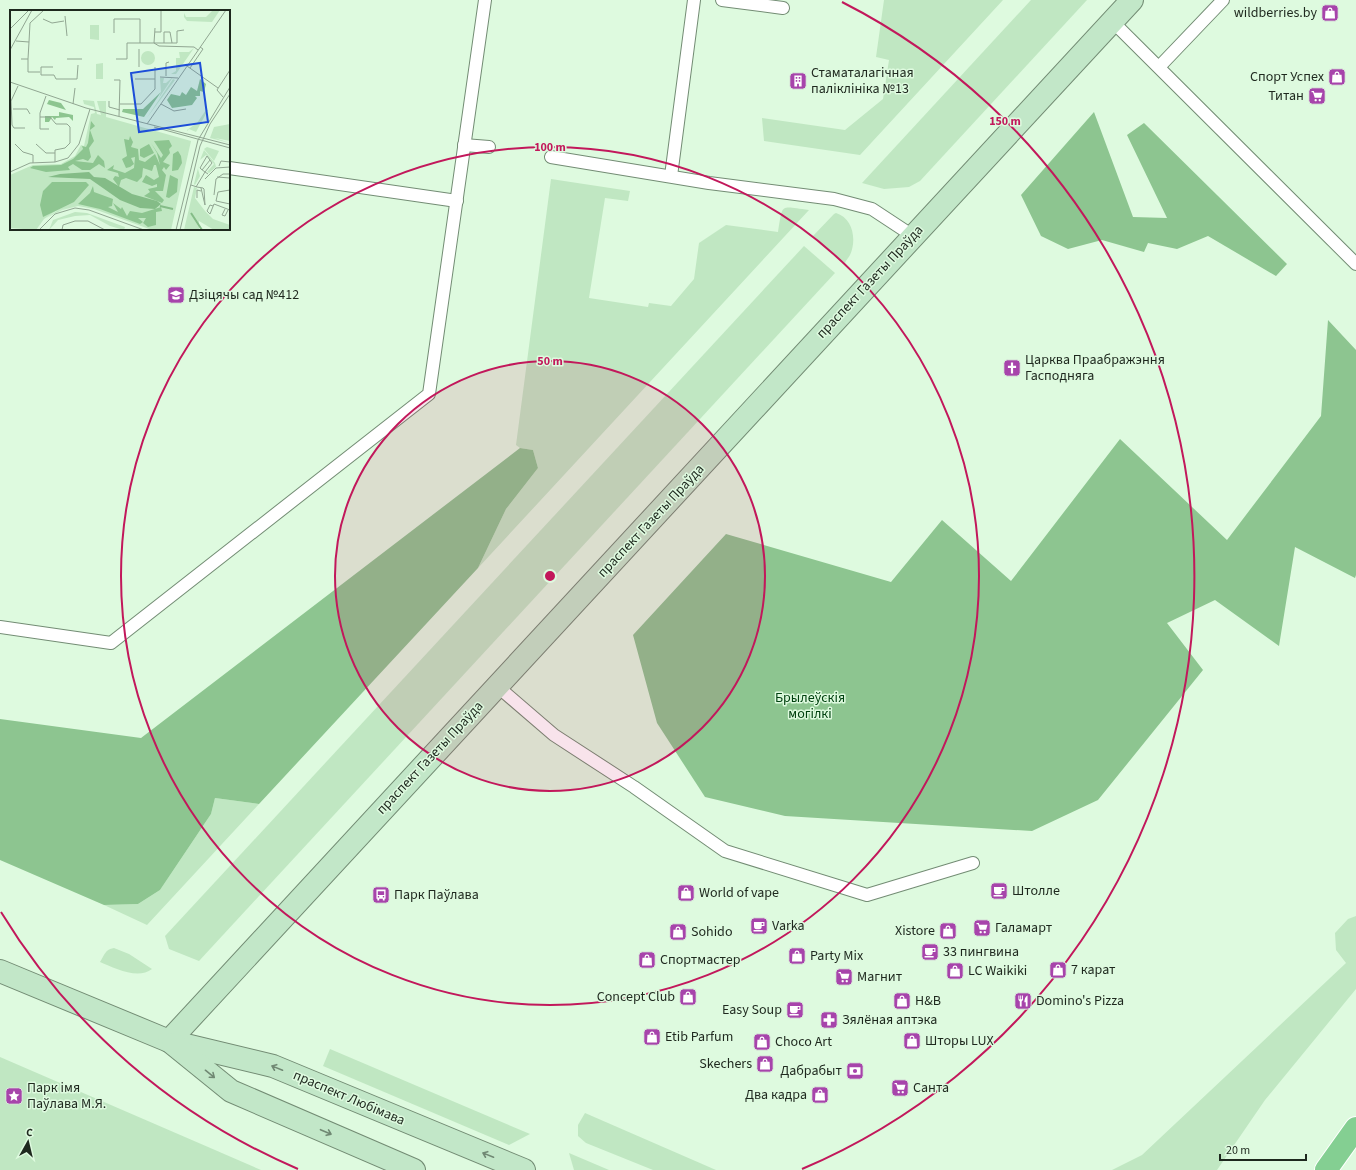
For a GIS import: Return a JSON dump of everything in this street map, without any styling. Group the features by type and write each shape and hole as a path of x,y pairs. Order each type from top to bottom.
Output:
{"main road":[{"name":"праспект Газеты Праўда","path":"169,1041 1132,0"},
{"name":"праспект Любімава","path":"0,971 169,1041 272,1066 524,1170"},
{"name":"праспект Любімава","path":"169,1041 231,1091 414,1170"},
{"path":"1326,1170 1356,1128"}],"lane":[{"path":"0,627 111,643 428,394 485,0"},
{"path":"671,176 694,0"},
{"path":"722,0 784,8"},
{"path":"1159,67 1223,0"},
{"path":"1112,21 1356,264"},
{"path":"464,145 489,147"},
{"path":"551,157 709,182 834,198 872,209 913,236"},
{"path":"230,168 457,200"},
{"path":"497,686 554,735 634,787 725,851 867,895 973,863"}],"green space":[{"path":"884,0 1003,0 860,155 764,141 762,118 845,130 883,99 889,60 876,57"},
{"path":"1031,0 1087,0 920,181 909,187 884,189 862,183"},
{"path":"1094,112 1133,217 1167,218 1127,135 1144,123 1287,264 1276,276 1208,236 1177,249 1148,243 1144,252 1102,240 1068,249 1041,236 1021,195"},
{"path":"551,179 630,191 628,201 605,198 589,298 648,307 649,303 671,306 694,279 699,243 726,225 778,232 782,211 784,209 792,208 809,210 478,568 506,509 538,468 533,450 520,448 516,445"},
{"path":"836,213 846,220 852,230 852,249 845,263 813,236"},
{"path":"804,246 835,273 199,961 169,949 165,936"},
{"name":"Брылеўскія могілкі","path":"1328,320 1356,350 1355,578 1295,547 1279,646 1215,600 1167,623 1203,670 1098,800 1032,831 785,816 705,797 657,723 633,635 726,534 891,582 942,520 1011,581 1120,439 1227,540 1321,416"},
{"path":"520,448 533,450 538,468 506,509 478,568 259,804 215,798 211,814 160,890 138,904 104,905 0,860 0,719 141,738"},
{"path":"215,798 259,804 147,925 104,905 138,904 160,890 211,814"},
{"path":"1356,916 1356,989 1265,1100 1217,1170 1112,1170 1142,1155 1346,963 1336,950 1335,933 1348,919"},
{"path":"114,948 129,954 152,969 146,972 133,973 119,970 100,962 107,951"},
{"path":"330,1049 530,1134 509,1145 323,1066"},
{"path":"0,1057 261,1170 0,1170"},
{"path":"585,1113 716,1170 653,1170 586,1143 578,1136 578,1125"},
{"path":"569,1153 609,1170 574,1170"}],"place":[{"name":"wildberries.by","path":"1330,13"},
{"name":"Спорт Успех","path":"1337,77"},
{"name":"Стаматалагічная паліклініка №13","path":"798,81"},
{"name":"Титан","path":"1317,96"},
{"name":"Дзіцячы сад №412","path":"176,295"},
{"name":"Царква Праабражэння Гасподняга","path":"1012,368"},
{"name":"Штолле","path":"999,891"},
{"name":"World of vape","path":"686,893"},
{"name":"Парк Паўлава","path":"381,895"},
{"name":"Varka","path":"759,926"},
{"name":"Галамарт","path":"982,928"},
{"name":"Xistore","path":"948,931"},
{"name":"Sohido","path":"678,932"},
{"name":"33 пингвина","path":"930,952"},
{"name":"Party Mix","path":"797,956"},
{"name":"Спортмастер","path":"647,960"},
{"name":"7 карат","path":"1058,970"},
{"name":"LC Waikiki","path":"955,971"},
{"name":"Магнит","path":"844,977"},
{"name":"Concept Club","path":"688,997"},
{"name":"H&B","path":"902,1001"},
{"name":"Domino's Pizza","path":"1023,1001"},
{"name":"Easy Soup","path":"795,1010"},
{"name":"Зялёная аптэка","path":"829,1020"},
{"name":"Etib Parfum","path":"652,1037"},
{"name":"Шторы LUX","path":"912,1041"},
{"name":"Choco Art","path":"762,1042"},
{"name":"Skechers","path":"765,1064"},
{"name":"Дабрабыт","path":"855,1071"},
{"name":"Санта","path":"900,1088"},
{"name":"Два кадра","path":"820,1095"},
{"name":"Парк імя Паўлава М.Я.","path":"14,1096"}]}
